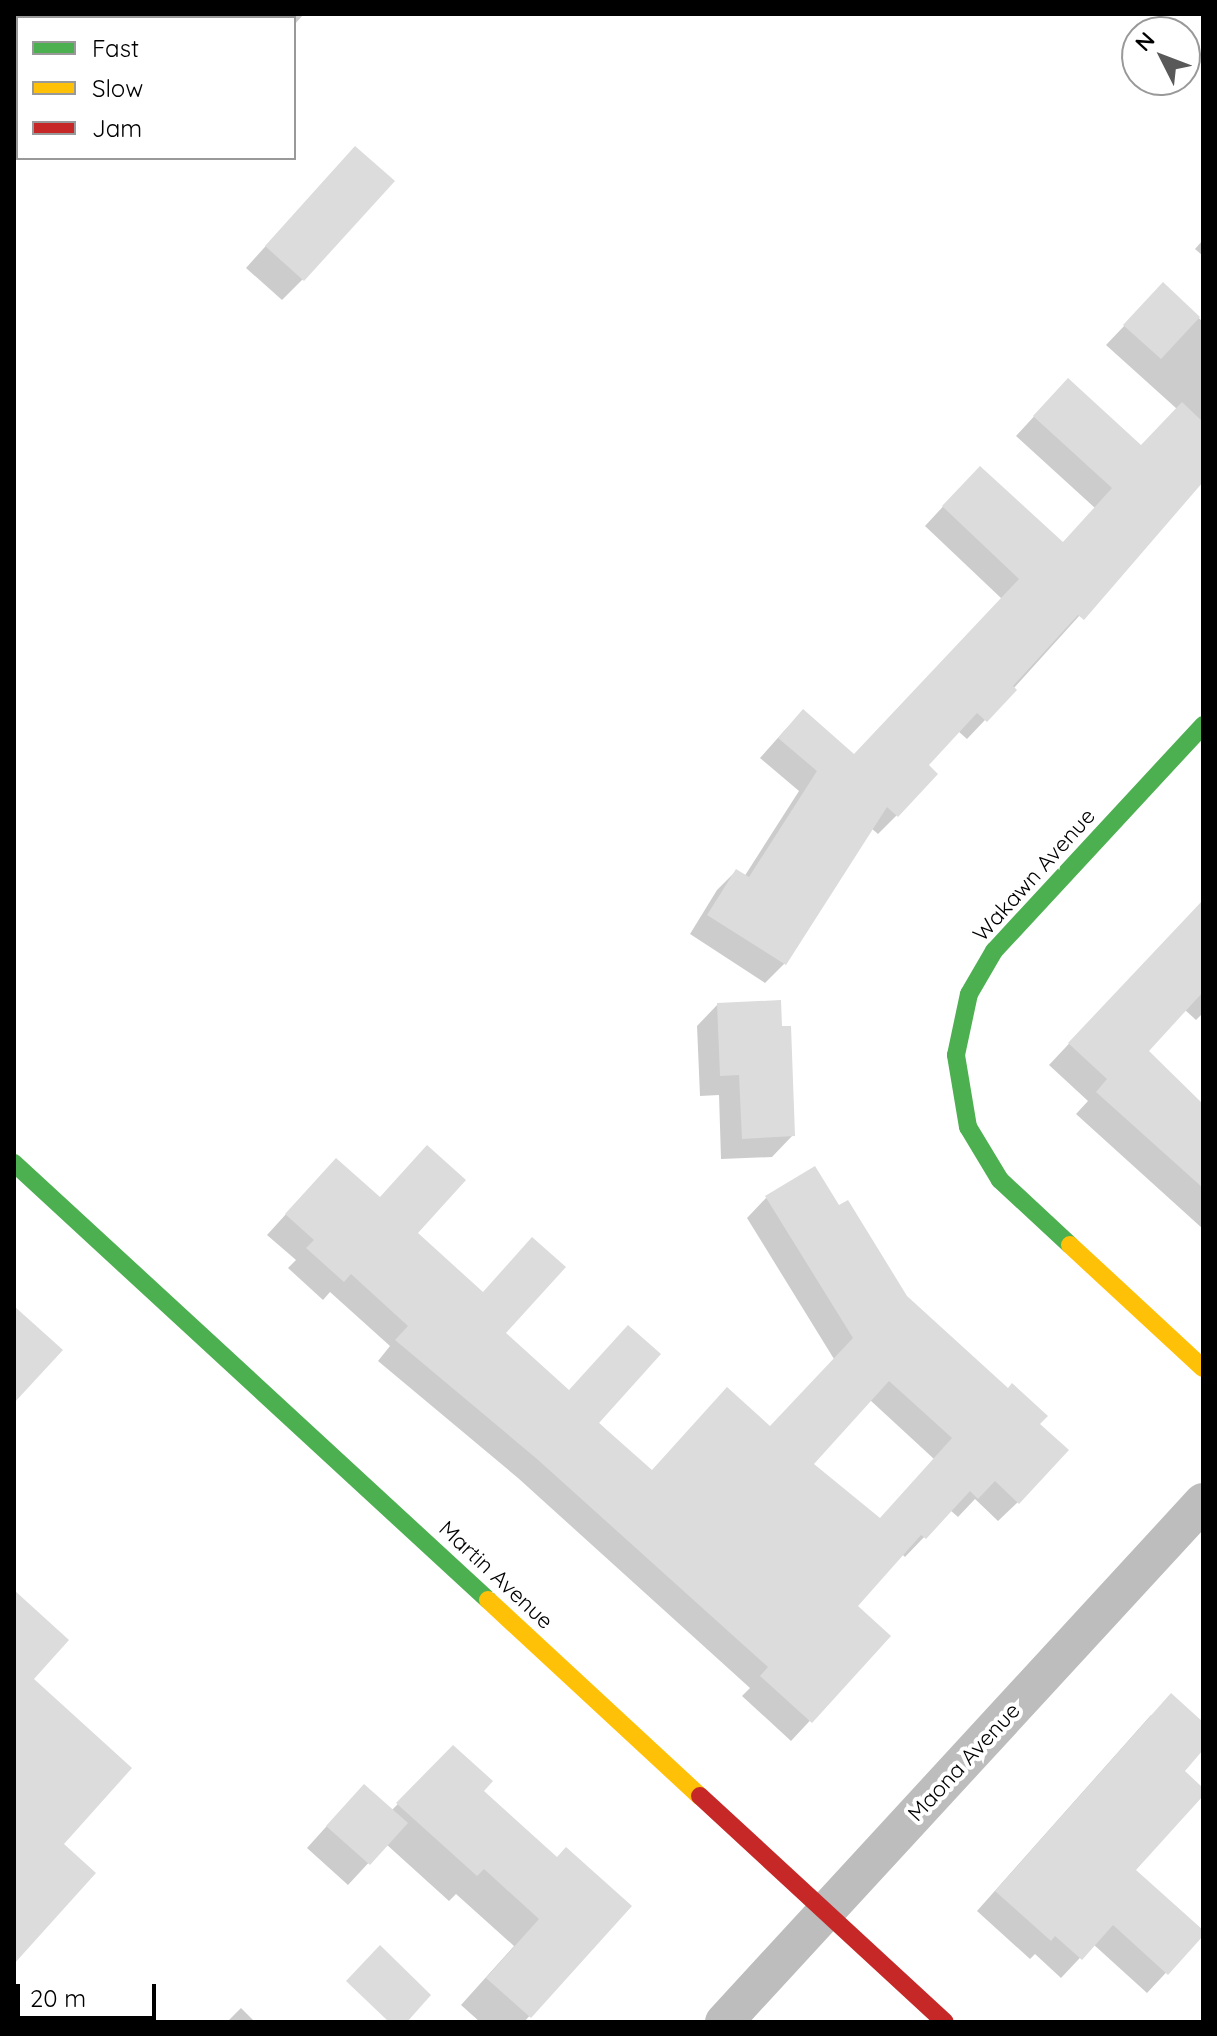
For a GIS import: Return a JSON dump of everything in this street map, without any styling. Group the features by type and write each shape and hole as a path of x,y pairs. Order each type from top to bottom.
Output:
{"street":[{"name":"Wakawn Avenue","path":"1203,725 994,951 961,1017 956,1079 973,1139 1000,1180 1203,1368"},
{"name":"Martin Avenue","path":"14,1163 945,2022"},
{"name":"Maona Avenue","path":"724,2022 1203,1502"}],"building":[{"path":"355,146 395,181 304,281 265,246"},
{"path":"1163,282 1200,317 1161,359 1123,325"},
{"path":"1068,378 1141,445 1182,402 1203,422 1203,482 1084,620 1078,615 1013,686 1017,690 987,722 977,713 929,765 938,774 898,817 887,807 786,965 707,915 736,869 749,877 817,771 778,738 803,709 854,754 1019,579 942,506 980,466 1063,542 1112,488 1033,416"},
{"path":"1203,900 1203,992 1149,1051 1203,1104 1203,1188 1096,1092 1107,1079 1068,1043"},
{"path":"781,1000 782,1026 791,1026 795,1136 742,1139 739,1075 720,1076 717,1003"},
{"path":"427,1145 466,1180 418,1233 483,1292 532,1237 566,1267 506,1333 569,1390 628,1325 661,1354 599,1423 652,1470 727,1387 770,1426 853,1338 765,1196 815,1166 839,1205 848,1200 907,1296 1008,1388 1012,1383 1048,1416 1040,1424 1069,1450 1019,1504 995,1481 978,1499 970,1491 926,1539 921,1535 858,1606 891,1636 812,1723 760,1676 768,1667 537,1459 395,1340 408,1326 351,1274 344,1282 306,1248 314,1240 285,1214 336,1158 380,1197","holes":["889,1381 952,1438 880,1518 814,1464"]},
{"path":"14,1306 63,1350 14,1403"},
{"path":"14,1590 69,1640 34,1679 132,1768 64,1844 96,1873 14,1964"},
{"path":"1171,1693 1203,1722 1203,1750 1185,1771 1203,1788 1203,1796 1136,1870 1203,1930 1203,1936 1168,1975 1113,1925 1082,1960 1055,1936 1051,1941 995,1891"},
{"path":"453,1745 493,1781 484,1791 557,1857 566,1847 632,1906 531,2018 486,1978 539,1919 484,1869 477,1876 396,1803"},
{"path":"364,1784 408,1823 370,1865 326,1826"},
{"path":"380,1945 431,1995 407,2022 389,2022 346,1981"}],"traffic: fast":[{"path":"1070,1245 1000,1180 968,1127 956,1055 969,994 994,951 1203,725"},
{"path":"14,1163 488,1600"}],"traffic: slow":[{"path":"1070,1245 1203,1368"},
{"path":"488,1600 700,1796"}],"traffic: jam":[{"path":"700,1796 945,2022"}]}
